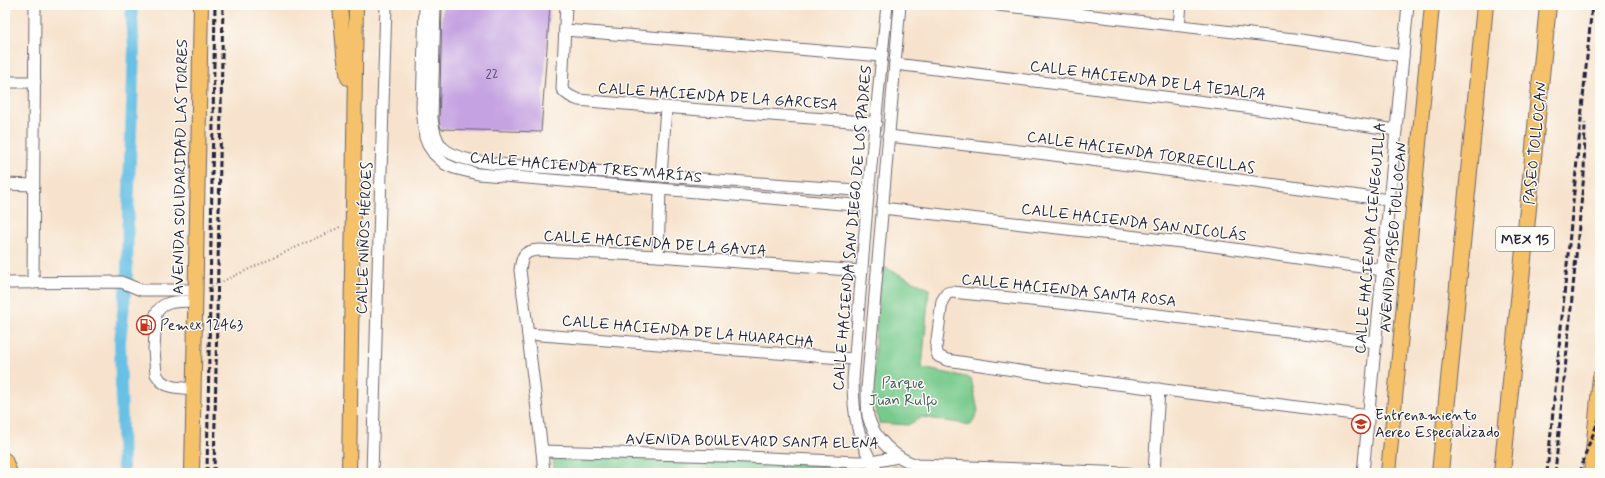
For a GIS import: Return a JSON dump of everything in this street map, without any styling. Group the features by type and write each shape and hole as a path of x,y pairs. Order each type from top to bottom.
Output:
{"highway":[{"path":"1440,473 1485,5"},
{"name":"PASEO TOLLOCAN","path":"1502,473 1548,5"}],"main road":[{"name":"AVENIDA SOLIDARIDAD LAS TORRES","path":"192,473 192,389 201,5"},
{"path":"200,75 205,5"},
{"path":"340,5 344,54 354,104"},
{"path":"350,473 352,222 356,5"},
{"name":"AVENIDA PASEO TOLLOCAN","path":"1388,473 1432,5"},
{"path":"1594,465 1600,377"},
{"path":"5,460 10,473"}],"street":[{"path":"32,283 35,5"},
{"name":"CALLE NIÑOS HÉROES","path":"372,473 386,5"},
{"name":"CALLE HACIENDA TRES MARÍAS","path":"425,5 423,126 428,145 438,151 478,161 869,191"},
{"name":"CALLE HACIENDA TRES MARÍAS","path":"435,5 432,118 438,151 445,164 454,168 478,174 867,206"},
{"path":"566,5 565,30 882,56"},
{"name":"CALLE HACIENDA SAN DIEGO DE LOS PADRES","path":"878,473 861,441 855,419 853,403 854,359 867,206 880,88 886,5"},
{"name":"CALLE HACIENDA SAN DIEGO DE LOS PADRES","path":"898,457 874,432 868,417 866,388 900,5"},
{"path":"998,5 1294,39 1403,56"},
{"path":"1179,25 1181,5"},
{"name":"CALLE HACIENDA CIENEGUILLA","path":"1363,473 1408,5"},
{"name":"CALLE HACIENDA DE LA GARCESA","path":"565,30 562,89 566,94 579,100 666,108 773,114 876,123"},
{"name":"CALLE HACIENDA DE LA TEJALPA","path":"895,64 1238,106 1396,130"},
{"path":"5,82 34,82"},
{"path":"880,88 893,88"},
{"path":"661,176 666,108"},
{"name":"CALLE HACIENDA TORRECILLAS","path":"888,136 1046,154 1389,200"},
{"path":"609,184 610,172"},
{"path":"728,181 728,194"},
{"path":"5,184 34,184"},
{"path":"658,256 660,189"},
{"name":"CALLE HACIENDA SAN NICOLÁS","path":"882,208 1199,244 1382,270"},
{"name":"CALLE HACIENDA DE LA GAVIA","path":"544,473 520,270 522,258 528,251 539,250 658,256 862,271"},
{"path":"5,283 121,282 135,286 141,290 194,295"},
{"name":"CALLE HACIENDA SANTA ROSA","path":"1369,416 1046,375 947,360 938,356 936,348 944,296 946,293 952,292 1069,304 1376,342"},
{"path":"192,389 174,387 161,381 156,374 154,350 156,314 158,309 168,303 194,295"},
{"path":"859,307 874,308"},
{"name":"CALLE HACIENDA DE LA HUARACHA","path":"528,334 854,359"},
{"path":"1154,473 1159,389"},
{"name":"AVENIDA BOULEVARD SANTA ELENA","path":"542,451 723,456 858,462 898,457 918,465 1126,473"},
{"path":"1594,465 1600,473"}],"path":[{"path":"194,295 352,222"}],"green space":[{"name":"Parque Juan Rulfo","path":"880,265 929,289 922,368 971,378 978,411 971,425 922,417 908,425 879,423 873,401"},
{"path":"553,455 860,463 866,473 554,473"},
{"path":"893,467 1064,473 895,473"}],"building":[{"path":"442,5 550,5 541,132 441,129 439,121"}],"waterway":[{"path":"123,473 120,341 127,275 134,49 131,5"}],"railway":[{"path":"207,473 215,5"},
{"path":"214,473 223,5"},
{"path":"1547,473 1592,5"},
{"path":"1555,473 1584,174 1585,123"},
{"path":"1580,473 1587,449 1600,417"}],"place":[{"name":"Pemex 12463","path":"146,325"},
{"name":"Entrenamiento Aereo Especializado","path":"1361,424"}]}
